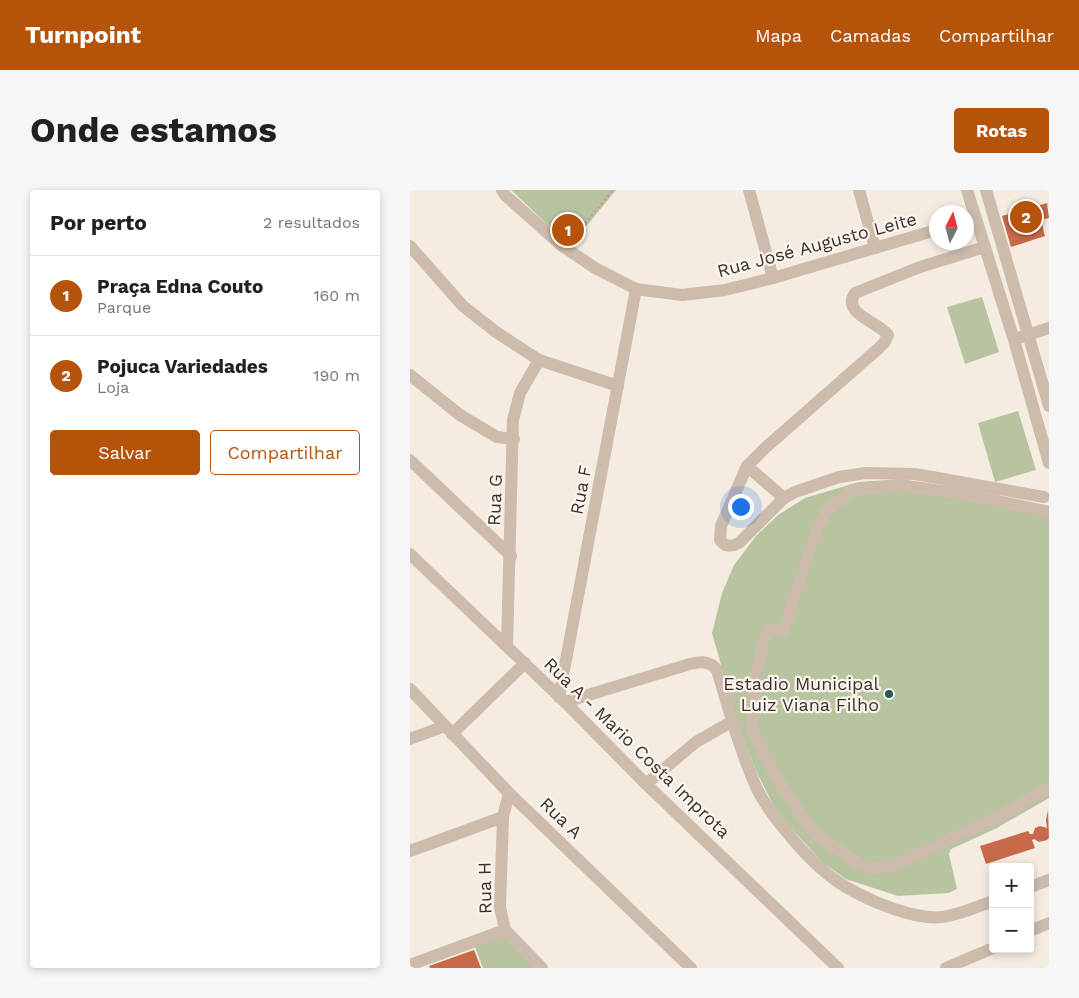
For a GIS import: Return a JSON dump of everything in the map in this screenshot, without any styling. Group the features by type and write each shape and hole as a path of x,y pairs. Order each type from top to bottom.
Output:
{"street":[{"name":"Rua José Augusto Leite","path":"502,190 505,195 561,245 596,268 636,289 682,295 725,290 773,278 929,232"},
{"path":"749,190 773,278"},
{"path":"859,190 875,248"},
{"path":"967,190 969,205"},
{"path":"986,190 1049,406"},
{"path":"974,219 993,215"},
{"path":"974,226 985,247 1049,463"},
{"path":"410,246 463,306 496,332 539,360 618,386"},
{"path":"985,247 920,267 855,293 852,297 854,308 858,313 885,330 888,335 887,339 747,466 721,526 720,540 723,544 733,546 739,543 784,498 795,492 838,477 866,473 915,474 1044,497"},
{"name":"Rua F","path":"562,700 636,289"},
{"path":"1014,340 1049,328"},
{"name":"Rua G","path":"508,646 513,420 520,393 539,360"},
{"path":"410,376 467,420 497,438 514,439"},
{"path":"410,460 510,556"},
{"path":"747,466 784,498"},
{"path":"1049,512 969,495 900,485 852,490 828,510 818,526 784,630 767,630 755,675 752,730 775,775 811,830 848,858 872,869 895,865 906,860 1003,814 1049,788"},
{"name":"Rua A - Mario Costa Improta","path":"410,554 508,646 646,784 838,968"},
{"path":"562,700 690,664 701,662 713,665 717,670 739,743 758,790 778,821 803,852 828,876 867,898 902,912 924,917 941,918 989,902"},
{"path":"410,739 448,730 524,663"},
{"name":"Rua A","path":"410,689 509,793 691,968"},
{"path":"646,784 696,742 733,720"},
{"name":"Rua H","path":"509,793 503,816 500,907 504,930 542,968"},
{"path":"410,852 503,816"},
{"path":"1034,886 1049,880"},
{"path":"1034,929 1049,923"},
{"path":"410,965 504,930"},
{"path":"946,968 989,950"}],"path":[{"path":"573,238 612,190"}],"green space":[{"path":"511,190 616,190 570,246"},
{"path":"982,297 999,352 965,364 947,307"},
{"path":"1018,411 1036,470 995,482 978,423"},
{"name":"Estadio Municipal Luiz Viana Filho","path":"887,480 926,483 1049,506 1049,798 995,829 951,849 949,854 957,889 949,893 898,896 846,879 823,863 778,814 756,771 738,724 712,633 722,593 734,565 756,536 778,515 805,498 859,482"},
{"path":"505,936 535,968 483,968 475,947"}],"building":[{"path":"1047,203 1049,218 1041,220 1045,236 1011,247 1002,216"},
{"path":"1048,810 1049,838 1047,840 1039,842 1034,839 1032,840 1035,848 986,864 980,846 1028,831 1030,834 1033,834 1035,828 1040,826 1047,828"},
{"path":"474,950 481,968 430,968 429,966"}],"place":[{"name":"Pojuca Variedades","path":"1026,217"},
{"name":"Praça Edna Couto","path":"568,230"},
{"name":"Estadio Municipal Luiz Viana Filho","path":"889,694"}]}
